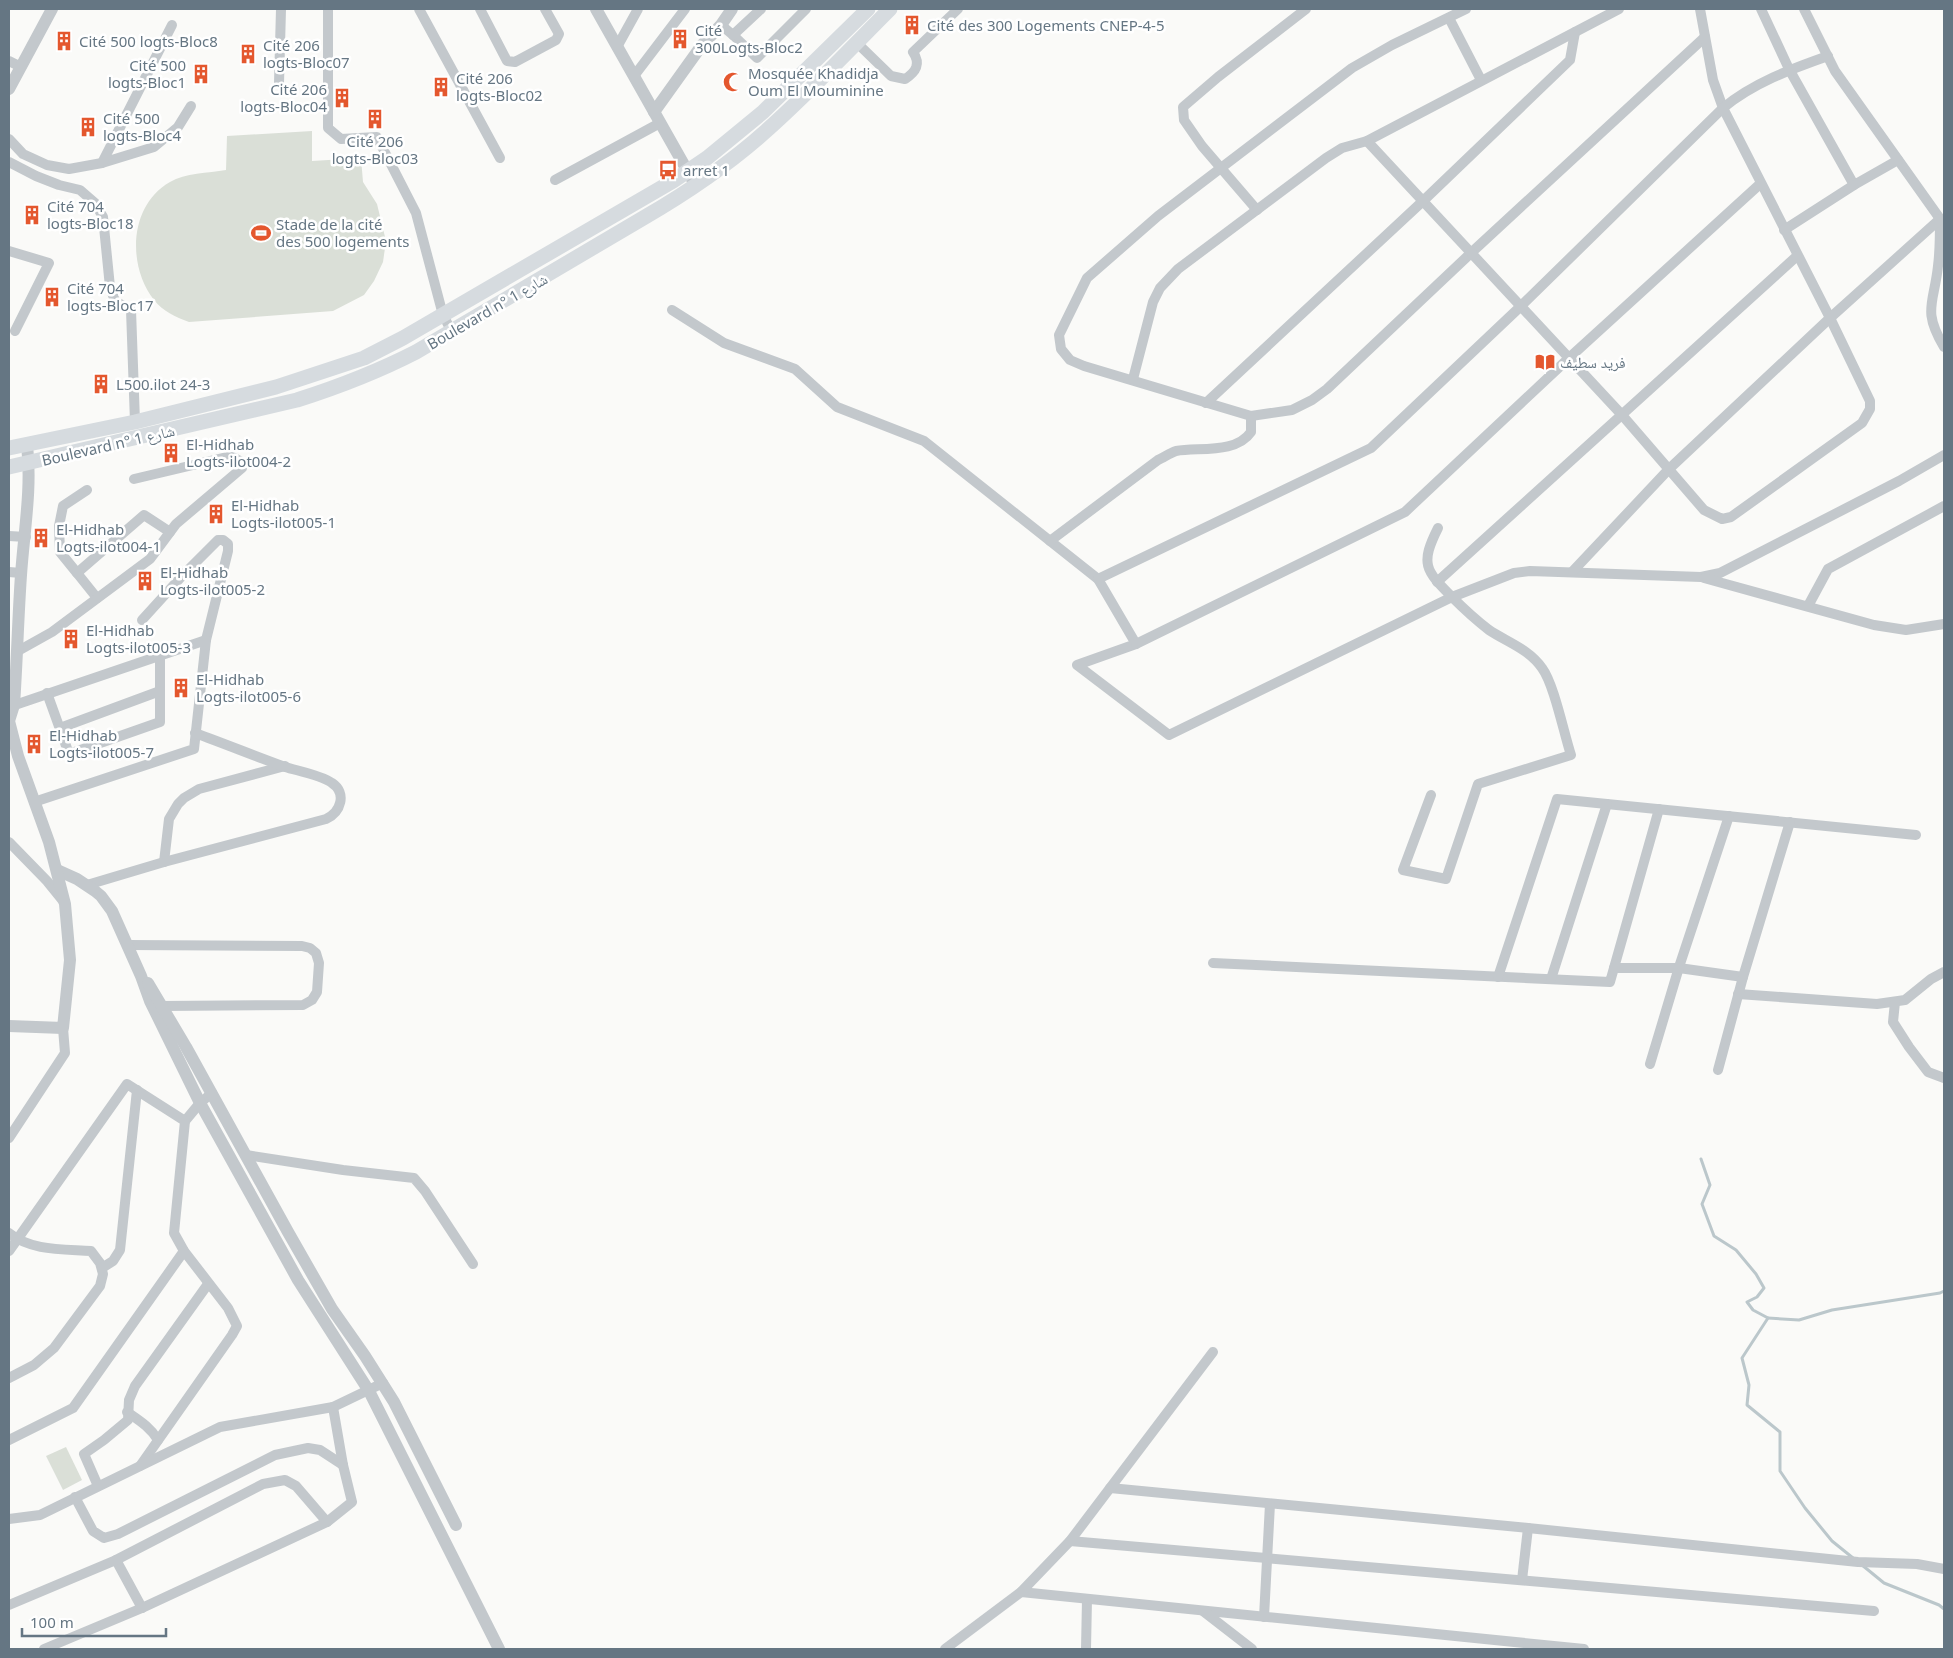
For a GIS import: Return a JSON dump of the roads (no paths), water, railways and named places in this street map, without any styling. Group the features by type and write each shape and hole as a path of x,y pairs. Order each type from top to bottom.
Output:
{"main road":[{"name":"Boulevard n° شارع 1","path":"9,448 135,422 276,387 364,358 443,315 707,158 763,112 868,9"},
{"name":"Boulevard n° شارع 1","path":"9,467 306,397 376,372 452,332 646,217 696,185 766,131 890,9"}],"street":[{"path":"9,89 52,9"},
{"path":"279,82 282,9"},
{"path":"328,9 328,128 341,139 377,137 416,213 443,315 452,332"},
{"path":"419,9 500,158"},
{"path":"480,9 507,61 515,62 556,40 559,34 545,9"},
{"path":"596,9 696,185"},
{"path":"617,47 638,9"},
{"path":"634,76 685,9"},
{"path":"556,180 657,117 702,45 732,9"},
{"path":"733,35 761,9"},
{"path":"720,25 757,58 806,9"},
{"path":"856,42 891,76 905,79 916,71 918,65 913,52 958,9"},
{"path":"1257,210 1202,146 1184,120 1183,108 1218,77 1306,9"},
{"path":"1466,9 1392,45 1352,68 1158,216 1087,278 1059,335 1061,349 1070,360 1084,366 1251,416 1292,410 1312,400 1327,389 1705,37"},
{"path":"1133,380 1153,302 1160,288 1178,269 1342,148 1368,141 1619,9"},
{"path":"1368,141 1622,415 1704,510 1722,519 1731,517 1862,423 1870,409 1870,401 1830,318 1722,108 1713,80 1700,9"},
{"path":"1761,9 1790,69 1854,185"},
{"path":"1804,9 1835,70 1942,222 1938,267 1932,293 1931,315 1935,331 1944,347"},
{"path":"1449,18 1481,80"},
{"path":"102,164 172,25"},
{"path":"1206,403 1423,201 1570,60 1575,32"},
{"path":"1098,579 1371,448 1520,307 1722,108 1736,97 1790,69 1828,56"},
{"path":"9,61 21,67"},
{"path":"9,139 23,154 48,164 69,169 102,164 154,148 178,127 191,106"},
{"path":"1784,230 1854,185 1898,160"},
{"path":"9,162 36,176 80,190 95,203 102,218 110,287 115,301 131,310 135,422"},
{"path":"1760,184 1569,358 1405,512 1136,644 1077,665 1169,735 1452,597 1514,573 1573,571 1701,577 1874,625 1906,630 1944,624"},
{"path":"1573,571 1669,469 1830,318 1942,222"},
{"path":"9,250 49,263 15,330"},
{"path":"1437,582 1798,256"},
{"path":"672,310 724,343 795,369 837,407 924,441 1098,579 1136,644"},
{"path":"1050,541 1166,456 1175,452 1225,447 1242,440 1251,432 1251,416"},
{"path":"9,1138 65,1053 63,1028 70,960 65,904 49,842 18,756 9,721 18,651 13,636 15,573 26,537 29,463 27,444"},
{"path":"1701,577 1720,573 1899,481 1944,455"},
{"path":"18,651 52,632 150,559 176,524 242,468 240,461 231,456 134,479"},
{"path":"87,490 63,506 59,526 60,552 97,598"},
{"path":"1808,606 1828,569 1944,506"},
{"path":"77,572 144,515 170,532"},
{"path":"1431,795 1403,870 1446,879 1478,784 1571,755 1552,689 1543,669 1523,649 1490,630 1467,612 1429,573 1426,560 1430,543 1438,528"},
{"path":"9,536 26,537"},
{"path":"34,802 194,749 206,640 228,551 228,544 223,540 218,540 142,620"},
{"path":"11,706 206,640"},
{"path":"47,693 69,754 160,722 160,654"},
{"path":"60,728 160,691"},
{"path":"87,885 164,862 326,819 336,813 339,808 340,792 333,783 195,733"},
{"path":"164,862 169,819 184,798 199,789 285,766"},
{"path":"1498,977 1557,799 1916,835"},
{"path":"1551,979 1607,804"},
{"path":"1213,963 1610,982 1659,809"},
{"path":"1650,1064 1679,968 1729,816"},
{"path":"1718,1070 1738,994 1790,822"},
{"path":"9,842 47,881 65,904"},
{"path":"56,870 87,885 107,903 128,945 150,1001 200,1103 298,1280 370,1391 499,1649"},
{"path":"128,945 302,946 313,950 318,956 317,992 312,1000 303,1005 163,1006"},
{"path":"1614,968 1679,968 1743,977"},
{"path":"1738,994 1877,1004 1905,1000 1931,979 1944,972"},
{"path":"141,976 163,1006 332,1309 383,1383 456,1525"},
{"path":"1895,1002 1893,1022 1909,1047 1928,1072 1944,1078"},
{"path":"9,1026 63,1028"},
{"path":"9,1251 13,1236 128,1084 185,1121"},
{"path":"102,1268 113,1261 120,1250 136,1090"},
{"path":"140,1466 237,1326 228,1308 184,1251 174,1233 185,1121 200,1103 212,1094"},
{"path":"246,1155 343,1170 414,1178 425,1191 473,1264"},
{"path":"275,1239 288,1232"},
{"path":"9,1378 34,1365 54,1348 100,1286 103,1274 100,1263 91,1251 47,1249 13,1236"},
{"path":"9,1440 73,1408 184,1251"},
{"path":"98,1486 84,1454 128,1420 129,1400 134,1386 208,1284"},
{"path":"945,1649 1021,1592 1070,1540 1213,1352"},
{"path":"9,1519 40,1515 220,1427 333,1408 383,1383"},
{"path":"44,1649 142,1608 328,1522 352,1502 333,1408"},
{"path":"128,1412 153,1431 158,1440"},
{"path":"75,1497 93,1531 104,1538 118,1534 274,1455 308,1448 320,1450 343,1465"},
{"path":"9,1605 116,1560 263,1484 285,1480 296,1486 328,1522"},
{"path":"1110,1488 1858,1562 1917,1564 1944,1569"},
{"path":"1264,1617 1270,1504"},
{"path":"1522,1580 1528,1528"},
{"path":"1070,1540 1874,1611"},
{"path":"116,1560 142,1608"},
{"path":"1021,1592 1584,1649"},
{"path":"1086,1649 1087,1599"},
{"path":"1203,1611 1252,1649"}],"waterway":[{"path":"1701,1159 1710,1185 1702,1204 1714,1236 1736,1250 1756,1274 1764,1288 1757,1297 1747,1302 1753,1310 1768,1318 1742,1358 1749,1385 1747,1405 1780,1432 1780,1471 1805,1508 1832,1541 1853,1558"},
{"path":"1768,1318 1799,1320 1832,1310 1944,1291"},
{"path":"1862,1565 1884,1583 1939,1605 1944,1609"}],"place":[{"name":"Cité des 300 Logements CNEP-4-5","path":"912,25"},
{"name":"Cité 300Logts-Bloc2","path":"680,39"},
{"name":"Cité 500 logts-Bloc8","path":"64,41"},
{"name":"Cité 206 logts-Bloc07","path":"248,54"},
{"name":"Cité 500 logts-Bloc1","path":"201,74"},
{"name":"Mosquée Khadidja Oum El Mouminine","path":"733,82"},
{"name":"Cité 206 logts-Bloc02","path":"441,87"},
{"name":"Cité 206 logts-Bloc04","path":"342,98"},
{"name":"Cité 206 logts-Bloc03","path":"375,119"},
{"name":"Cité 500 logts-Bloc4","path":"88,127"},
{"name":"arret 1","path":"668,170"},
{"name":"Cité 704 logts-Bloc18","path":"32,215"},
{"name":"Stade de la cité des 500 logements","path":"261,233"},
{"name":"Cité 704 logts-Bloc17","path":"52,297"},
{"name":"فريد سطيف","path":"1545,362"},
{"name":"L500.ilot 24-3","path":"101,384"},
{"name":"El-Hidhab Logts-ilot004-2","path":"171,453"},
{"name":"El-Hidhab Logts-ilot005-1","path":"216,514"},
{"name":"El-Hidhab Logts-ilot004-1","path":"41,538"},
{"name":"El-Hidhab Logts-ilot005-2","path":"145,581"},
{"name":"El-Hidhab Logts-ilot005-3","path":"71,639"},
{"name":"El-Hidhab Logts-ilot005-6","path":"181,688"},
{"name":"El-Hidhab Logts-ilot005-7","path":"34,744"}]}
